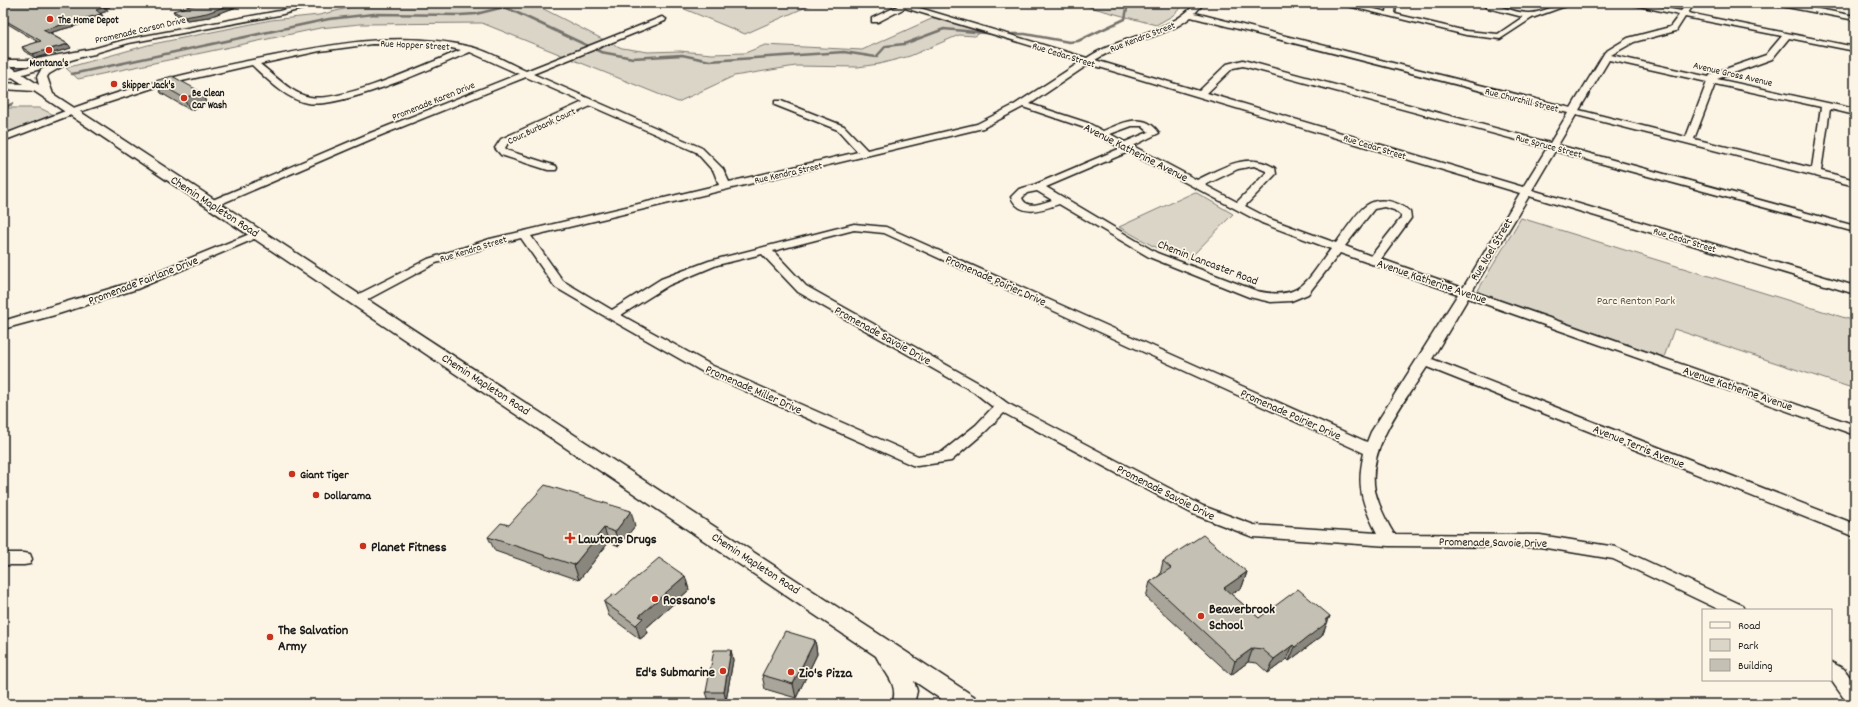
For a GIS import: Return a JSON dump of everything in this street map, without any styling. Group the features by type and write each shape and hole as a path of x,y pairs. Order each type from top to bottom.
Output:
{"main road":[{"path":"3,65 32,63 91,52"},
{"path":"3,86 43,92 42,77 45,72 75,56"},
{"name":"Chemin Mapleton Road","path":"3,65 967,704"},
{"path":"882,647 904,681 905,700 903,704"}],"street":[{"name":"Promenade Carson Drive","path":"3,77 75,56 153,36 279,13 320,3"},
{"name":"Rue Cedar Street","path":"895,3 1855,290"},
{"name":"Rue Kendra Street","path":"357,300 432,261 466,249 523,233 980,126 997,119 1022,104 1106,50 1172,25 1189,14 1200,3"},
{"path":"1340,3 1466,33 1500,37 1529,16 1570,3"},
{"path":"1391,15 1392,3"},
{"path":"1486,3 1491,6 1529,16"},
{"path":"1630,3 1855,49"},
{"name":"Rue Noel Street","path":"1389,540 1379,521 1367,486 1371,450 1376,436 1432,347 1607,57 1631,40 1673,29 1691,3"},
{"path":"1776,3 1855,18"},
{"path":"875,20 904,6"},
{"name":"Rue Churchill Street","path":"1189,14 1689,141 1815,170 1855,182"},
{"name":"Promenade Karen Drive","path":"212,204 364,139 662,19"},
{"path":"1689,141 1714,76 1769,57 1787,35"},
{"name":"Rue Hopper Street","path":"3,138 73,111 153,85 200,73 320,49 372,42 436,43 470,49 699,150 719,171 725,186"},
{"path":"253,62 288,91 309,100 323,102 362,91 470,49"},
{"name":"Avenue Gross Avenue","path":"1607,57 1855,112"},
{"name":"Rue Spruce Street","path":"1200,94 1230,66 1243,63 1855,229"},
{"name":"Cour Burbank Court","path":"552,168 505,153 500,148 504,141 592,102"},
{"path":"778,103 841,128 865,154"},
{"name":"Avenue Katherine Avenue","path":"1022,104 1085,125 1239,206 1293,232 1855,430"},
{"path":"1815,170 1826,105"},
{"path":"1060,200 1046,206 1033,208 1020,204 1016,200 1016,197 1018,194 1038,187 1127,147 1154,132 1146,124 1134,123 1103,134"},
{"path":"1198,184 1241,164 1255,163 1268,167 1271,170 1271,174 1239,206"},
{"name":"Chemin Lancaster Road","path":"1038,187 1153,255 1253,294 1271,298 1291,297 1304,291 1370,208 1375,205 1390,204 1403,211 1406,214 1406,218 1374,260"},
{"name":"Promenade Poirier Drive","path":"613,315 666,282 713,263 854,227 886,230 1371,450"},
{"name":"Promenade Miller Drive","path":"523,233 559,284 708,369 917,461 946,457 981,428 1002,406"},
{"name":"Promenade Fairlane Drive","path":"3,325 58,310 133,286 257,234"},
{"name":"Promenade Savoie Drive","path":"764,249 802,289 979,389 1002,406 1198,510 1253,531 1389,540 1540,541 1616,553 1734,609"},
{"name":"Avenue Terris Avenue","path":"1423,360 1855,531"},
{"path":"3,559 24,559"},
{"path":"1832,671 1838,675 1855,699"}],"green space":[{"path":"463,3 532,3 622,48 648,52 680,51 712,54 745,53 765,45 862,50 938,16 985,30 975,36 959,35 910,56 879,64 858,67 796,66 734,76 678,102 482,23 360,24 320,28 78,79 66,68 148,45 271,20 319,15 352,7"},
{"path":"670,3 815,3 745,34"},
{"path":"1075,3 1186,3 1172,16 1156,25"},
{"path":"3,108 40,108 54,115 3,134"},
{"path":"1195,192 1233,214 1189,259 1153,246 1119,227"},
{"name":"Parc Renton Park","path":"1521,218 1855,321 1855,389 1674,329 1664,357 1477,292"}],"building":[{"name":"The Home Depot","path":"3,3 106,3 101,5 106,7 96,10 101,14 43,30 68,44 32,54 22,47 41,41 3,19"},
{"path":"200,3 235,3 207,13 185,17 173,11"},
{"path":"172,76 201,92 184,98 155,81"},
{"name":"Lawtons Drugs","path":"545,485 631,511 615,532 604,528 574,565 488,537 501,523 509,525"},
{"name":"Beaverbrook School","path":"1203,535 1247,572 1224,588 1259,618 1298,589 1330,616 1325,620 1328,622 1295,647 1293,645 1274,659 1262,649 1253,648 1235,661 1150,582 1171,568 1163,561"},
{"path":"659,558 685,576 639,616 643,618 636,625 604,602 614,594 616,595"},
{"path":"785,631 815,640 793,684 762,675"},
{"path":"714,650 731,650 724,692 706,692"}],"waterway":[{"path":"1002,34 1025,34 1069,42 1078,41 1125,19 1128,3"},
{"path":"72,74 329,19 374,14 476,14 500,8 509,9 601,52 633,58 682,55 710,61 844,52 876,57 886,46 904,44 944,29 996,34"},
{"path":"3,108 12,104"}],"place":[{"name":"The Home Depot","path":"50,19"},
{"name":"Montana's","path":"49,50"},
{"name":"Skipper Jack's","path":"114,84"},
{"name":"Be Clean Car Wash","path":"184,98"},
{"name":"Giant Tiger","path":"292,474"},
{"name":"Dollarama","path":"316,495"},
{"name":"Lawtons Drugs","path":"570,538"},
{"name":"Planet Fitness","path":"363,546"},
{"name":"Rossano's","path":"655,599"},
{"name":"Beaverbrook School","path":"1201,616"},
{"name":"The Salvation Army","path":"270,637"},
{"name":"Ed's Submarine","path":"723,671"},
{"name":"Zio's Pizza","path":"791,672"}]}
